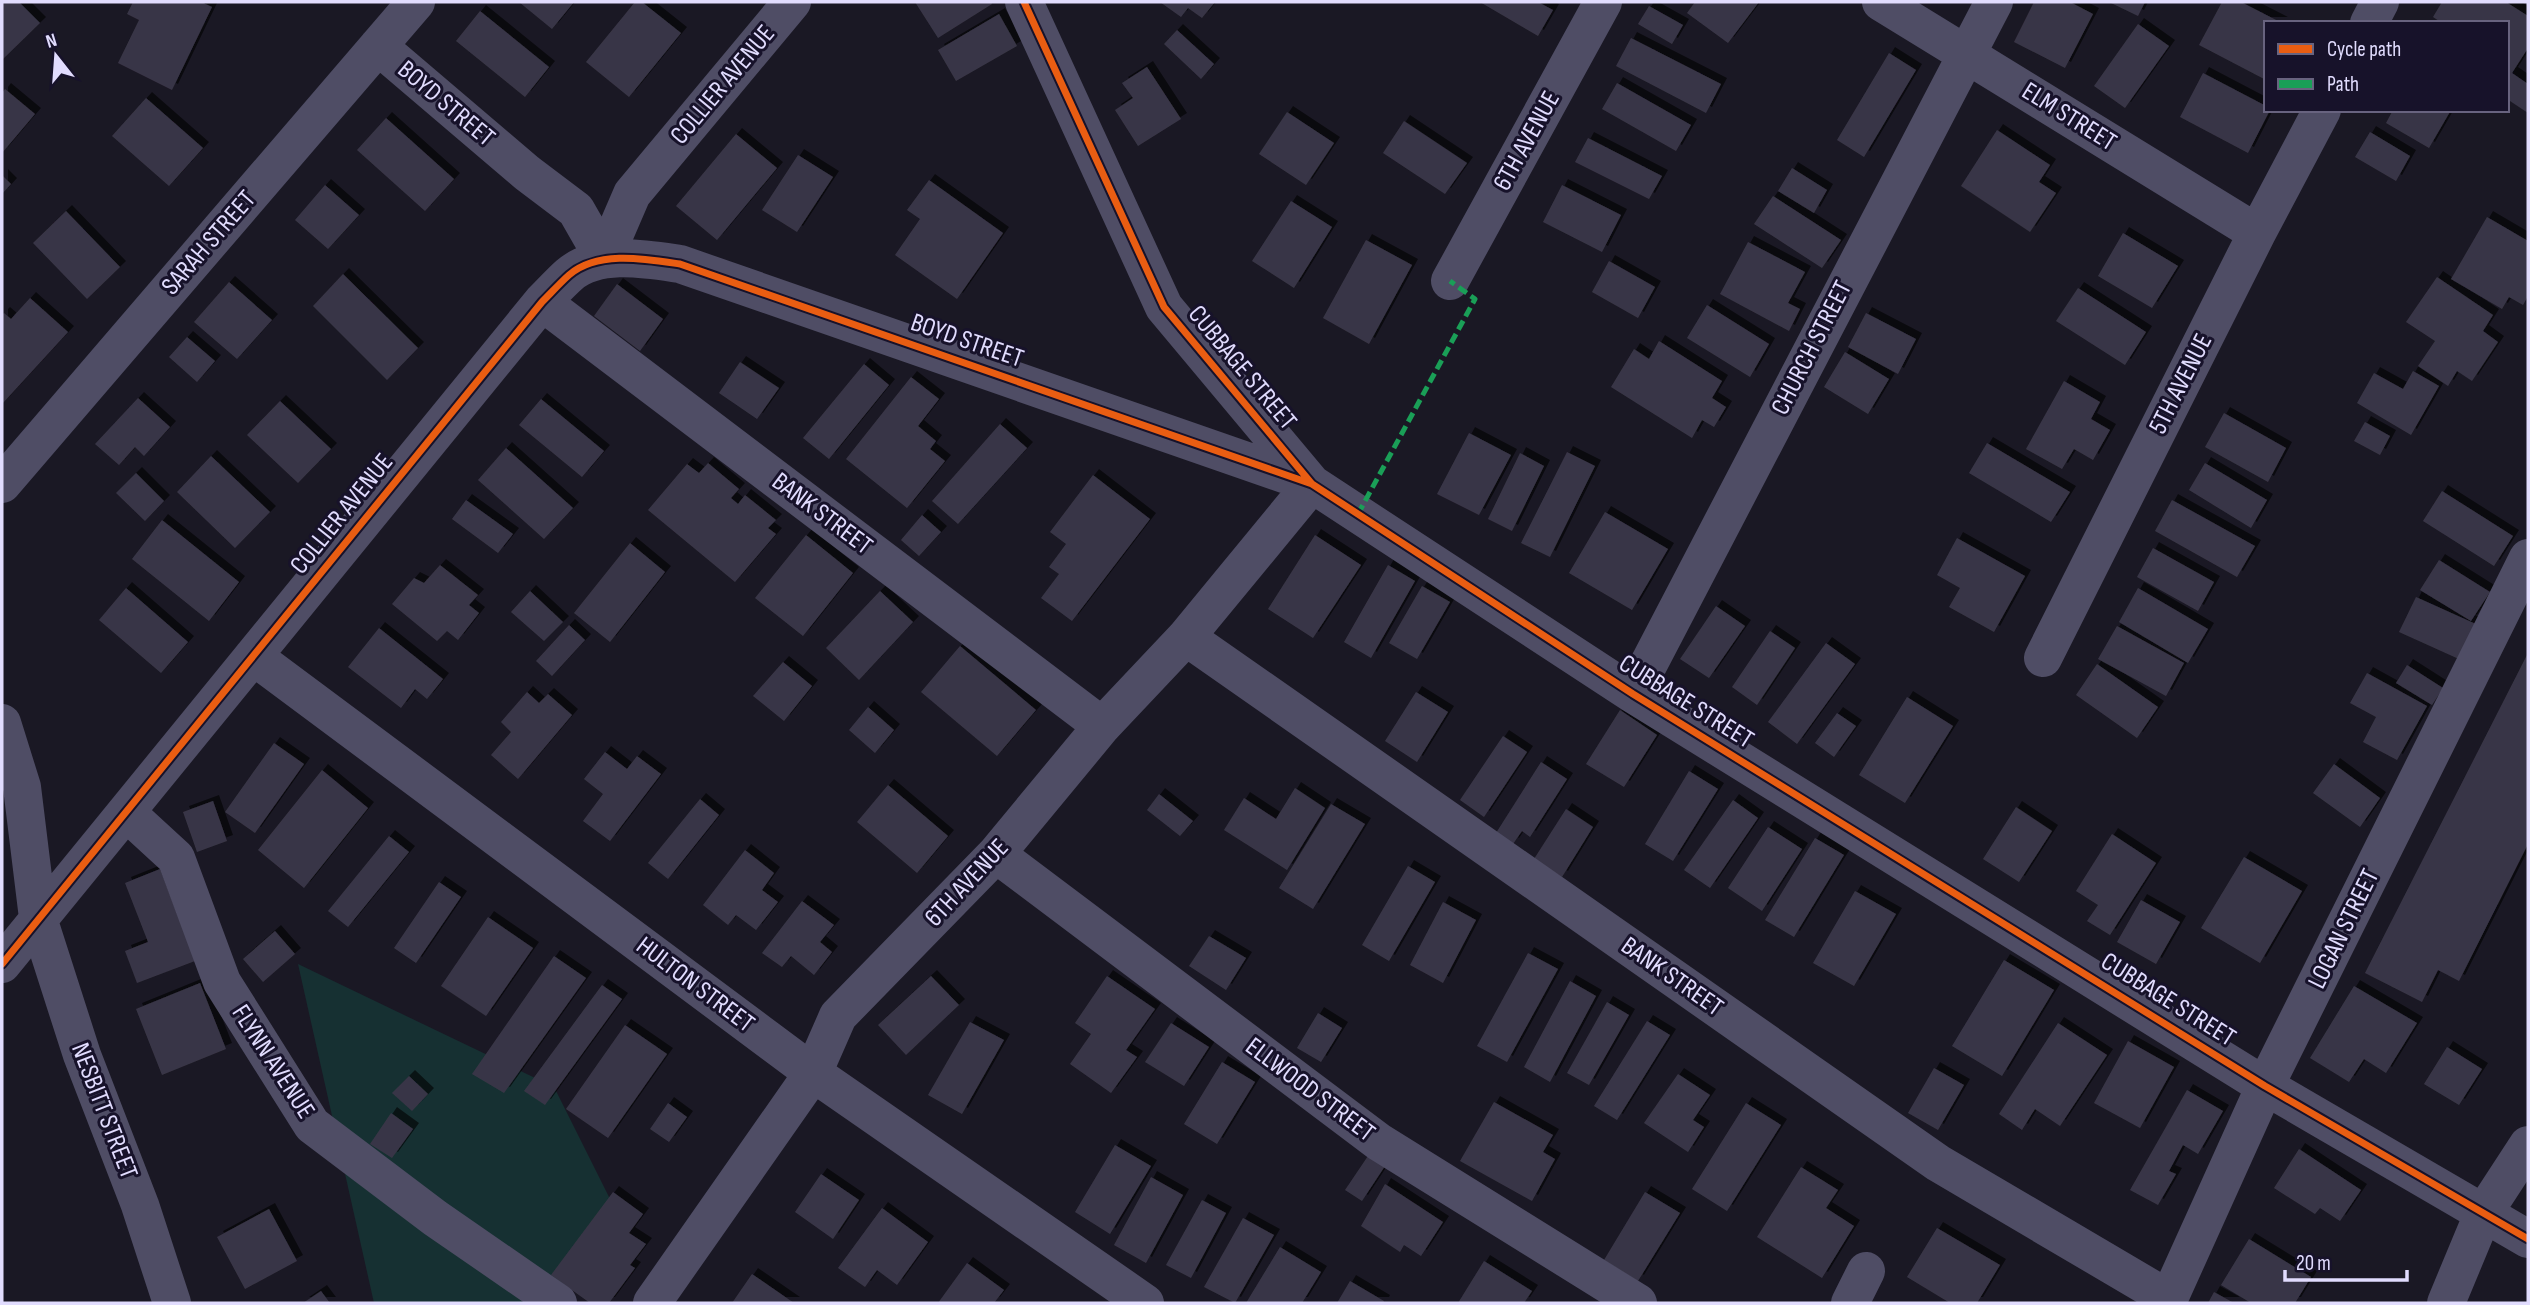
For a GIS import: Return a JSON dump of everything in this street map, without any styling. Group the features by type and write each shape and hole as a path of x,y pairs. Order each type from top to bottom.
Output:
{"street":[{"name":"SARAH STREET","path":"2,484 416,2"},
{"name":"COLLIER AVENUE","path":"2,964 542,302 571,273 604,259 632,194 792,2"},
{"name":"CUBBAGE STREET","path":"1024,2 1164,307 1312,484 1633,694 2265,1086 2528,1240"},
{"name":"6TH AVENUE","path":"1450,281 1603,2"},
{"name":"ELM STREET","path":"1881,2 2257,233"},
{"name":"CHURCH STREET","path":"1633,694 1965,53 1994,2"},
{"path":"2370,21 2380,2"},
{"name":"BOYD STREET","path":"378,47 527,173 576,210 604,259 642,258 680,264 1312,484"},
{"name":"5TH AVENUE","path":"2043,659 2257,233 2321,112"},
{"name":"BANK STREET","path":"542,302 1102,726"},
{"name":"6TH AVENUE","path":"652,1303 813,1073 838,1016 996,854 1102,726 1186,637 1312,484"},
{"name":"LOGAN STREET","path":"2168,1301 2265,1086 2528,558"},
{"name":"BANK STREET","path":"1186,637 1938,1163 2168,1301"},
{"name":"HULTON STREET","path":"253,656 813,1073 1145,1303"},
{"name":"NESBITT STREET","path":"2,723 22,787 38,918 82,1055 140,1205 172,1303"},
{"name":"FLYNN AVENUE","path":"127,813 176,858 222,982 312,1125 435,1217 558,1303"},
{"name":"ELLWOOD STREET","path":"996,854 1379,1142 1638,1303"},
{"path":"2446,1303 2483,1214 2528,1145"}],"green space":[{"path":"298,964 554,1087 627,1233 546,1303 374,1303"}],"building":[{"path":"2,2 19,2 40,23 2,60"},
{"path":"133,2 201,2 212,7 172,90 118,63 139,20 127,14"},
{"path":"519,2 574,2 552,29"},
{"path":"635,2 642,2 681,33 629,97 586,62"},
{"path":"915,2 991,2 992,4 938,38"},
{"path":"1160,2 1215,2 1202,18 1188,8 1181,17"},
{"path":"1480,2 1538,2 1553,10 1538,36"},
{"path":"1695,2 1759,2 1728,43 1687,13"},
{"path":"2034,2 2070,2 2093,14 2065,68 2014,42"},
{"path":"2109,2 2145,2 2138,16"},
{"path":"2222,2 2241,2 2278,21 2264,21 2264,79 2199,45"},
{"path":"2442,2 2506,2 2528,16 2528,48 2512,73 2528,84 2528,113 2509,100 2509,21 2439,21 2433,17"},
{"path":"1649,6 1683,25 1672,44 1638,24"},
{"path":"480,11 549,67 525,97 456,41"},
{"path":"999,14 1017,46 956,81 938,50"},
{"path":"2138,24 2169,46 2125,108 2094,86"},
{"path":"1177,30 1214,64 1201,79 1164,44"},
{"path":"1631,38 1721,84 1706,113 1616,66"},
{"path":"1889,53 1916,70 1864,157 1837,140"},
{"path":"1147,67 1181,119 1138,146 1115,110 1133,98 1122,83"},
{"path":"2203,73 2264,105 2264,112 2269,112 2248,153 2180,117"},
{"path":"1617,83 1691,125 1676,151 1602,109"},
{"path":"5,89 35,114 2,153 2,93"},
{"path":"146,98 203,148 169,186 112,136"},
{"path":"1287,112 1334,143 1306,185 1259,154"},
{"path":"2392,112 2450,112 2429,148 2386,123"},
{"path":"386,118 454,179 425,211 357,150"},
{"path":"1404,121 1467,163 1445,194 1383,153"},
{"path":"1997,130 2050,165 2039,182 2056,193 2030,232 1961,186"},
{"path":"2370,132 2410,156 2396,181 2355,157"},
{"path":"736,134 777,168 717,240 676,206"},
{"path":"1588,138 1662,176 1649,199 1575,162"},
{"path":"798,155 833,177 797,232 762,210"},
{"path":"1792,168 1827,190 1814,213 1778,191"},
{"path":"2,175 11,184 2,194"},
{"path":"929,180 1003,233 957,299 895,255 920,219 907,210"},
{"path":"325,185 359,215 328,249 295,220"},
{"path":"1562,185 1621,215 1602,252 1543,222"},
{"path":"1773,196 1841,240 1822,268 1754,224"},
{"path":"1291,201 1332,227 1294,288 1252,261"},
{"path":"66,211 120,267 87,299 33,243"},
{"path":"2487,217 2528,241 2528,296 2523,305 2509,297 2502,309 2451,279"},
{"path":"2123,233 2178,266 2152,308 2098,276"},
{"path":"1366,240 1412,265 1369,344 1323,318"},
{"path":"1748,242 1805,272 1788,303 1800,309 1789,331 1720,294"},
{"path":"1609,261 1655,287 1638,318 1592,292"},
{"path":"343,274 418,348 387,380 313,306"},
{"path":"2437,277 2493,315 2483,331 2498,342 2472,381 2457,371 2448,386 2418,366 2435,341 2406,322"},
{"path":"229,282 272,320 237,359 194,322"},
{"path":"617,284 663,319 640,351 594,316"},
{"path":"2078,288 2146,332 2125,365 2056,321"},
{"path":"30,298 68,332 2,404 2,315 4,313 11,319"},
{"path":"1707,305 1769,344 1750,377 1687,338"},
{"path":"1866,313 1916,339 1898,374 1848,347"},
{"path":"187,337 215,361 197,382 169,357"},
{"path":"1659,341 1722,381 1712,398 1726,407 1714,427 1702,420 1692,438 1611,387 1634,349 1649,359"},
{"path":"1845,352 1889,379 1868,414 1824,387"},
{"path":"740,362 779,388 757,419 719,393"},
{"path":"864,364 889,385 829,459 803,438"},
{"path":"2413,371 2439,386 2411,435 2357,403 2374,373 2403,389"},
{"path":"911,377 939,399 918,426 936,441 930,449 945,461 907,508 846,459"},
{"path":"2064,381 2100,402 2091,419 2110,430 2093,460 2074,449 2062,469 2026,449"},
{"path":"138,398 170,427 144,456 135,447 119,465 95,444"},
{"path":"541,399 604,451 582,477 519,425"},
{"path":"280,401 331,449 298,483 247,435"},
{"path":"2224,413 2286,448 2268,482 2205,447"},
{"path":"2365,422 2390,436 2380,455 2354,441"},
{"path":"1000,424 1027,448 958,524 932,501"},
{"path":"1469,433 1511,455 1479,515 1437,494"},
{"path":"1987,443 2070,492 2051,522 1969,473"},
{"path":"506,448 573,508 544,539 478,480"},
{"path":"1567,452 1595,466 1550,557 1521,543"},
{"path":"1520,453 1544,466 1512,531 1488,519"},
{"path":"211,456 270,512 235,548 177,492"},
{"path":"708,463 739,489 731,498 738,504 745,495 776,520 768,528 776,534 735,582 648,510 687,464 699,473"},
{"path":"2205,463 2267,500 2251,528 2189,490"},
{"path":"136,473 164,501 145,521 116,493"},
{"path":"1093,475 1150,519 1072,621 1041,598 1059,574 1049,567 1066,544 1050,532"},
{"path":"2442,491 2513,536 2494,566 2423,521"},
{"path":"466,500 513,534 498,553 452,519"},
{"path":"2172,500 2255,546 2237,577 2155,531"},
{"path":"1605,512 1668,549 1632,610 1569,573"},
{"path":"922,515 941,532 919,556 901,540"},
{"path":"162,520 239,582 209,621 132,559"},
{"path":"806,535 853,573 803,636 755,598"},
{"path":"1315,535 1361,565 1313,638 1268,609"},
{"path":"1957,538 2025,576 1994,632 1949,607 1960,588 1937,575"},
{"path":"630,543 665,572 610,642 574,613"},
{"path":"2153,548 2214,582 2198,611 2137,577"},
{"path":"2439,560 2490,592 2471,621 2420,590"},
{"path":"440,565 478,595 469,605 479,613 458,640 447,631 437,641 392,604 414,578 424,583"},
{"path":"1388,565 1415,581 1371,658 1344,642"},
{"path":"1422,586 1450,602 1417,659 1389,643"},
{"path":"126,588 188,642 161,673 99,620"},
{"path":"2138,588 2208,629 2188,663 2119,622"},
{"path":"530,591 563,622 544,641 511,612"},
{"path":"880,591 913,622 859,680 826,648"},
{"path":"2416,597 2478,625 2461,660 2399,632"},
{"path":"1716,606 1745,626 1709,678 1680,659"},
{"path":"569,625 585,640 552,676 536,661"},
{"path":"2117,626 2184,663 2166,696 2098,659"},
{"path":"379,628 443,679 427,699 415,689 401,708 348,667"},
{"path":"1770,631 1795,648 1757,705 1732,687"},
{"path":"1826,643 1855,664 1797,744 1768,722"},
{"path":"960,646 1036,710 997,756 921,692"},
{"path":"2528,653 2528,844 2459,981 2438,970 2422,1002 2365,973"},
{"path":"783,662 812,686 784,721 753,696"},
{"path":"2097,664 2158,707 2137,738 2076,695"},
{"path":"2407,665 2443,688 2432,705 2396,683"},
{"path":"2367,673 2427,706 2397,760 2363,742 2376,717 2350,703"},
{"path":"527,692 539,703 548,694 572,715 518,779 491,755 511,732 501,722"},
{"path":"1416,692 1448,712 1417,762 1385,741"},
{"path":"1907,697 1953,726 1905,803 1859,775"},
{"path":"868,707 894,730 875,753 849,730"},
{"path":"1620,710 1657,735 1624,787 1586,764"},
{"path":"1837,713 1856,726 1834,757 1815,743"},
{"path":"1503,736 1527,752 1484,817 1460,800"},
{"path":"274,743 304,764 255,833 225,812"},
{"path":"605,752 627,769 637,756 661,774 610,841 583,821 603,794 584,779"},
{"path":"1541,762 1567,779 1530,837 1522,831 1513,844 1496,833"},
{"path":"2334,764 2380,798 2360,827 2313,793"},
{"path":"322,770 368,808 304,888 258,850"},
{"path":"1689,771 1718,789 1673,861 1645,844"},
{"path":"888,785 948,836 917,873 857,822"},
{"path":"1295,788 1325,808 1287,870 1224,830 1244,798 1276,819"},
{"path":"1159,794 1193,821 1180,836 1147,810"},
{"path":"700,799 719,815 668,879 648,863"},
{"path":"1733,800 1758,818 1710,888 1684,870"},
{"path":"213,801 227,841 197,852 183,812"},
{"path":"1331,804 1365,824 1313,909 1279,888"},
{"path":"2016,807 2052,831 2019,882 1983,859"},
{"path":"1566,809 1593,827 1562,877 1534,859"},
{"path":"1768,827 1802,849 1762,911 1728,888"},
{"path":"2112,834 2156,863 2110,935 2087,921 2098,905 2076,891"},
{"path":"389,836 409,852 348,927 328,911"},
{"path":"1815,838 1844,855 1794,937 1765,920"},
{"path":"745,850 774,873 762,890 778,902 756,930 736,915 728,925 703,905"},
{"path":"2244,857 2302,891 2260,963 2201,928"},
{"path":"1408,866 1435,882 1389,961 1362,945"},
{"path":"160,869 195,961 137,983 125,951 148,942 125,883"},
{"path":"439,882 461,897 416,963 394,948"},
{"path":"1855,891 1896,914 1854,986 1813,963"},
{"path":"2141,900 2180,922 2156,964 2117,942"},
{"path":"802,901 834,925 820,942 832,952 814,975 791,956 782,967 762,953"},
{"path":"1443,902 1476,920 1443,983 1410,965"},
{"path":"488,917 533,948 486,1016 441,986"},
{"path":"275,931 295,954 263,982 243,959"},
{"path":"1209,936 1246,958 1226,990 1189,966"},
{"path":"1528,953 1558,969 1507,1062 1477,1046"},
{"path":"554,956 586,978 504,1093 472,1074"},
{"path":"2004,960 2054,990 2002,1076 1952,1046"},
{"path":"931,976 959,1005 906,1055 878,1025"},
{"path":"1107,976 1155,1009 1126,1050 1137,1057 1111,1093 1070,1064 1091,1034 1075,1023"},
{"path":"1570,981 1596,996 1550,1082 1524,1067"},
{"path":"200,983 226,1049 162,1075 136,1009"},
{"path":"602,985 622,999 545,1105 524,1091"},
{"path":"2354,986 2417,1023 2386,1073 2364,1059 2349,1082 2310,1058"},
{"path":"1607,1002 1629,1015 1589,1085 1567,1073"},
{"path":"1318,1013 1342,1028 1321,1062 1297,1048"},
{"path":"1647,1021 1670,1035 1617,1120 1594,1106"},
{"path":"970,1022 1004,1040 962,1114 928,1095"},
{"path":"1171,1023 1209,1047 1184,1086 1145,1062"},
{"path":"2058,1023 2107,1055 2060,1126 2035,1109 2022,1130 1999,1114"},
{"path":"625,1025 667,1054 608,1138 566,1109"},
{"path":"2128,1041 2174,1067 2140,1128 2094,1103"},
{"path":"2447,1047 2482,1069 2459,1105 2424,1084"},
{"path":"1222,1062 1255,1082 1217,1144 1184,1124"},
{"path":"1934,1068 1964,1085 1938,1130 1908,1113"},
{"path":"1678,1074 1710,1095 1693,1120 1704,1127 1688,1152 1644,1123"},
{"path":"409,1076 428,1094 412,1111 392,1093"},
{"path":"2187,1090 2223,1111 2198,1154 2183,1145 2169,1171 2176,1174 2158,1205 2130,1190"},
{"path":"1494,1102 1553,1135 1543,1152 1555,1159 1532,1201 1460,1161"},
{"path":"668,1103 687,1117 669,1142 650,1129"},
{"path":"1746,1103 1781,1125 1727,1211 1692,1189"},
{"path":"391,1113 413,1129 392,1158 370,1144"},
{"path":"1115,1145 1151,1166 1110,1234 1075,1212"},
{"path":"2299,1149 2361,1190 2340,1221 2320,1208 2315,1214 2274,1188"},
{"path":"1370,1153 1387,1163 1362,1201 1345,1190"},
{"path":"1801,1167 1838,1190 1826,1208 1854,1226 1822,1278 1757,1237"},
{"path":"821,1174 859,1200 833,1239 795,1212"},
{"path":"1151,1177 1183,1195 1146,1263 1114,1245"},
{"path":"1385,1184 1443,1222 1421,1256 1404,1245 1400,1252 1361,1226"},
{"path":"613,1192 643,1214 629,1233 646,1244 630,1265 635,1268 609,1303 590,1303 551,1275"},
{"path":"1645,1192 1680,1213 1638,1281 1604,1260"},
{"path":"1202,1200 1226,1213 1191,1278 1166,1265"},
{"path":"882,1208 928,1242 897,1285 877,1270 865,1287 838,1268"},
{"path":"269,1209 297,1261 245,1289 217,1237"},
{"path":"1243,1218 1274,1235 1235,1303 1204,1287"},
{"path":"1937,1228 2000,1265 1977,1303 1950,1303 1907,1277"},
{"path":"2249,1239 2311,1277 2295,1303 2251,1303 2221,1285"},
{"path":"1280,1247 1321,1272 1302,1303 1246,1303"},
{"path":"1484,1261 1532,1291 1524,1303 1458,1303"},
{"path":"967,1263 1004,1290 994,1303 938,1303"},
{"path":"752,1274 794,1303 732,1303"},
{"path":"1350,1281 1384,1301 1383,1303 1337,1303"},
{"path":"321,1291 330,1303 303,1303"},
{"path":"2214,1292 2234,1303 2208,1303"}],"marked path":[{"path":"1358,514 1475,299 1450,281"}],"cycle path":[{"path":"1024,2 1164,307 1312,484 1633,694 2265,1086 2528,1239"},
{"path":"2,964 542,302 569,275 594,262 623,258 680,264 1312,484"}]}
